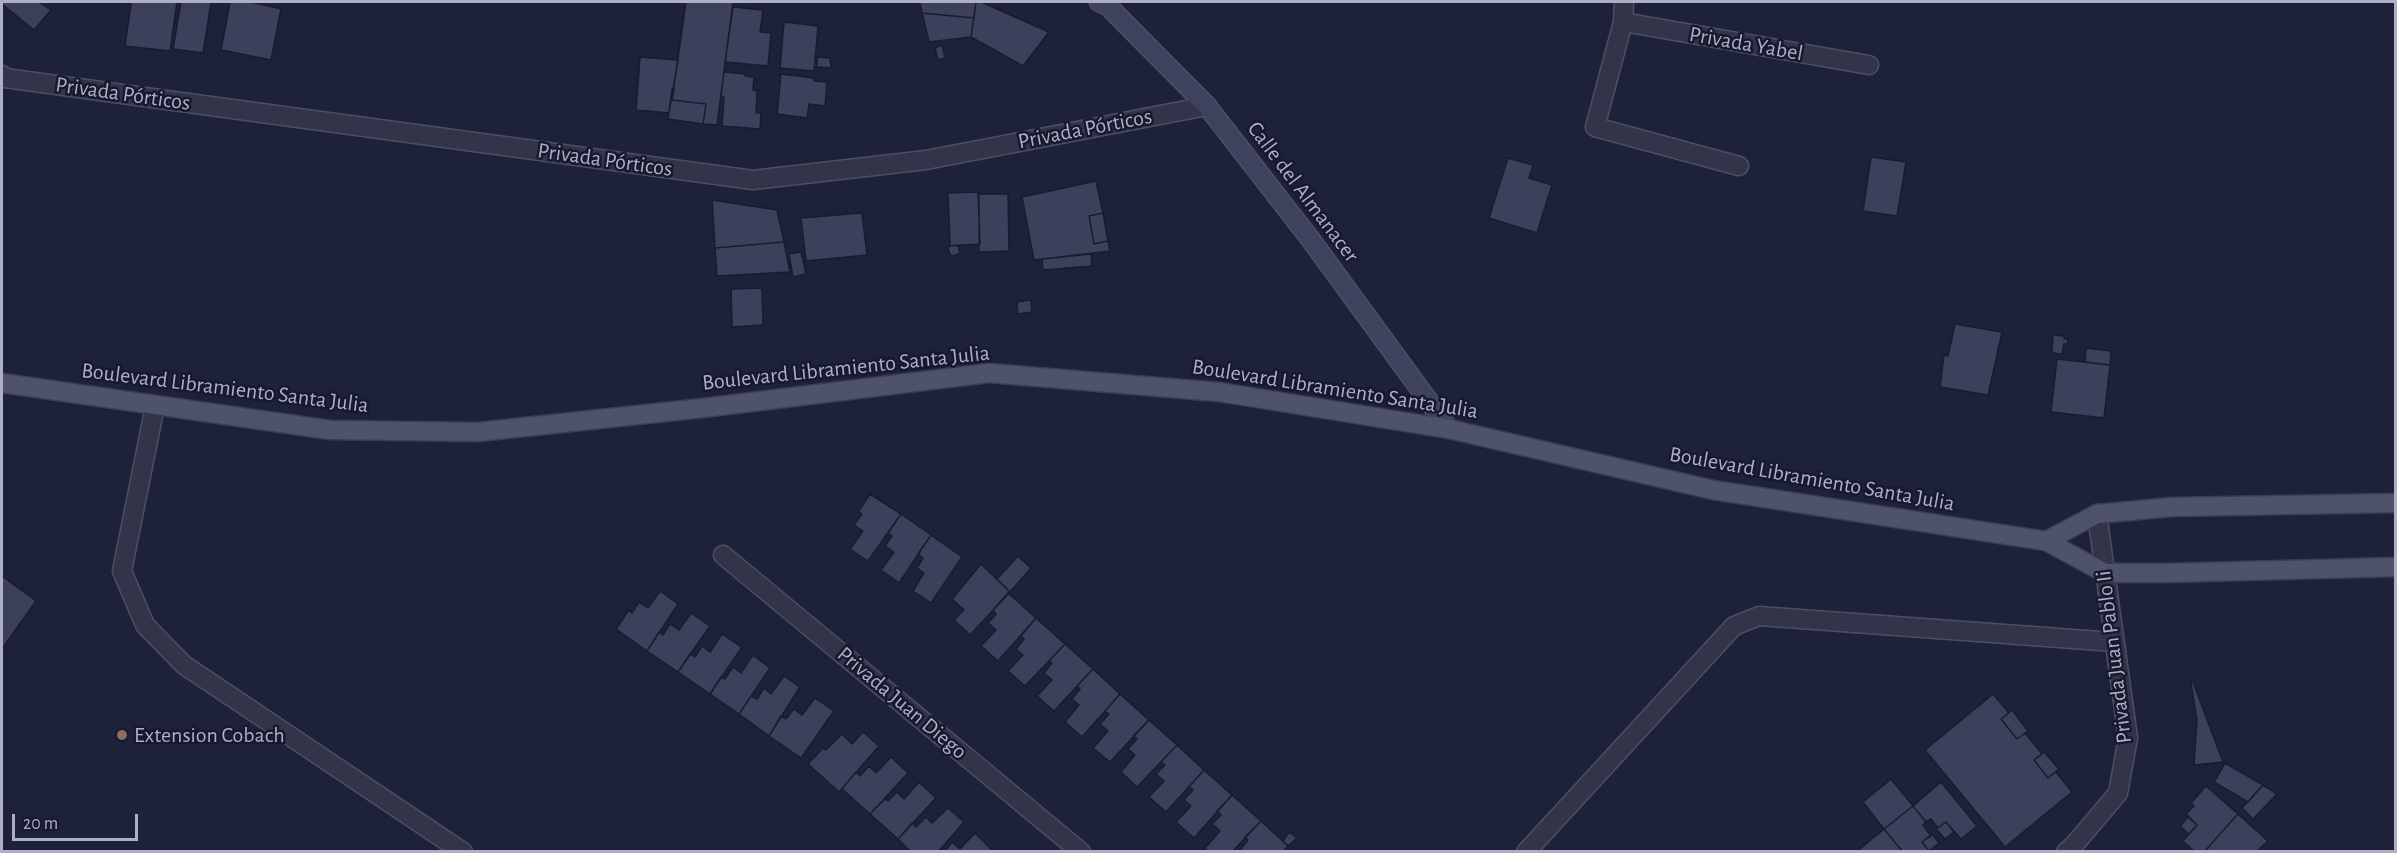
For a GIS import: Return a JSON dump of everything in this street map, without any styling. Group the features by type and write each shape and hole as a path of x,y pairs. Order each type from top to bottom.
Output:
{"main road":[{"name":"Calle del Almanacer","path":"1099,2 1108,6 1207,106 1311,240 1449,429"},
{"name":"Boulevard Libramiento Santa Julia","path":"2,383 330,430 478,432 703,408 989,373 1219,392 1449,429 1713,490 2046,541 2105,573 2396,567"},
{"path":"2046,541 2097,514 2172,507 2396,503"}],"street":[{"path":"1624,2 1623,22 1595,127 1739,166"},
{"name":"Privada Yabel","path":"1623,22 1869,65"},
{"name":"Privada Pórticos","path":"2,75 5,78 753,180 926,160 1207,106"},
{"path":"155,406 122,572 145,624 184,665 463,852"},
{"name":"Privada Juan Pablo Ii","path":"2074,850 2118,793 2128,738 2097,514"},
{"name":"Privada Juan Diego","path":"723,555 1082,852"},
{"path":"1526,852 1734,626 1759,616 2114,642"}],"building":[{"path":"2,2 39,2 51,10 34,30"},
{"path":"126,2 177,2 170,51 125,46 131,4"},
{"path":"181,2 211,2 203,53 173,49"},
{"path":"230,2 251,2 281,9 271,60 221,50"},
{"path":"686,2 733,2 717,125 703,124 706,104 672,100"},
{"path":"920,2 976,2 974,18 922,13"},
{"path":"976,2 981,2 1049,32 1023,66 971,37"},
{"path":"733,7 763,10 760,32 771,33 768,66 725,62"},
{"path":"922,13 974,18 971,37 929,42"},
{"path":"784,22 818,26 814,71 780,68"},
{"path":"942,45 945,58 938,60 935,48"},
{"path":"640,57 678,60 669,113 636,110"},
{"path":"817,57 830,58 831,68 817,67"},
{"path":"724,72 754,77 753,90 757,91 756,113 761,113 760,129 722,126 724,97 721,96"},
{"path":"781,74 827,82 825,106 809,104 807,118 777,114"},
{"path":"672,89 674,90 672,100 706,104 703,124 668,119"},
{"path":"1871,157 1906,162 1897,216 1863,211"},
{"path":"1508,158 1533,165 1529,178 1552,185 1537,233 1489,218"},
{"path":"1096,181 1103,213 1089,216 1094,244 1108,241 1110,251 1034,260 1022,197"},
{"path":"978,192 980,244 950,246 948,193"},
{"path":"979,194 1008,194 1009,251 979,252"},
{"path":"712,200 777,210 784,242 715,248"},
{"path":"862,213 867,255 806,261 801,218"},
{"path":"1103,213 1108,241 1094,244 1089,216"},
{"path":"784,242 790,272 717,276 715,248"},
{"path":"958,245 960,253 950,255 948,248"},
{"path":"801,252 806,274 793,277 789,254"},
{"path":"1091,254 1092,266 1043,270 1042,259"},
{"path":"762,288 763,325 732,327 731,289"},
{"path":"1031,300 1032,312 1018,314 1017,302"},
{"path":"1955,324 2002,332 1988,395 1940,387 1944,355 1948,356"},
{"path":"2053,335 2064,336 2064,339 2068,339 2067,344 2064,344 2062,354 2052,353"},
{"path":"2086,348 2111,351 2110,365 2085,362"},
{"path":"2057,359 2110,365 2104,418 2051,412"},
{"path":"870,494 901,514 868,561 850,549 863,531 854,525 862,514 858,512"},
{"path":"901,514 931,535 899,583 881,570 894,552 885,546 892,536 888,533"},
{"path":"931,535 962,557 931,603 913,591 924,573 917,568 923,558 918,554"},
{"path":"1018,556 1031,568 1010,592 997,579"},
{"path":"981,564 1010,592 970,635 954,620 964,610 952,599"},
{"path":"2,576 36,601 2,649"},
{"path":"660,591 678,604 647,651 616,629 629,610 632,613 639,602 648,608"},
{"path":"1008,593 1036,618 998,661 981,646 996,630 988,623 996,614 993,610"},
{"path":"691,613 710,626 678,672 647,651 659,632 663,635 670,624 679,630"},
{"path":"1036,618 1065,644 1025,686 1008,671 1023,655 1016,649 1024,639 1021,636"},
{"path":"722,634 742,647 710,694 678,672 690,654 695,657 702,646 710,652"},
{"path":"1065,644 1093,669 1054,711 1037,696 1052,680 1044,673 1052,663 1049,661"},
{"path":"753,655 770,668 739,714 710,694 721,677 725,679 733,667 741,673"},
{"path":"1093,669 1120,694 1082,737 1065,722 1079,705 1072,699 1080,689 1077,686"},
{"path":"784,676 800,687 769,736 739,714 751,696 757,699 764,688 771,694"},
{"path":"2193,682 2223,762 2194,765 2197,720 2191,683"},
{"path":"1120,694 1149,720 1110,762 1093,748 1108,731 1100,724 1109,714 1105,711"},
{"path":"1993,694 2009,713 2001,719 2017,739 2025,733 2042,754 2034,760 2048,778 2056,772 2072,792 2005,847 1925,750"},
{"path":"815,698 834,711 801,758 769,736 781,716 786,719 794,709 802,715"},
{"path":"2012,710 2028,731 2017,739 2001,719"},
{"path":"1149,720 1177,745 1137,787 1121,772 1135,755 1128,749 1137,739 1133,736"},
{"path":"863,732 879,746 839,792 808,764 823,748 826,750 842,734 852,744"},
{"path":"1177,745 1204,770 1166,812 1149,797 1164,781 1156,774 1165,765 1161,762"},
{"path":"2044,752 2059,769 2048,778 2034,760"},
{"path":"891,757 908,773 870,814 842,789 856,772 860,776 869,766 876,773"},
{"path":"2225,763 2263,785 2248,802 2214,782"},
{"path":"1204,770 1232,795 1194,838 1176,822 1191,806 1184,800 1193,790 1189,787"},
{"path":"1891,779 1913,806 1884,829 1863,802"},
{"path":"919,782 936,798 898,839 870,814 885,799 888,801 897,792 904,799"},
{"path":"1941,782 1977,826 1961,839 1946,822 1938,828 1931,819 1926,822 1913,806"},
{"path":"2263,785 2277,794 2253,819 2242,808"},
{"path":"2206,786 2238,814 2204,852 2195,852 2183,841 2197,825 2186,814 2194,806 2191,803"},
{"path":"1232,795 1261,821 1232,852 1209,852 1205,848 1220,831 1212,824 1221,815 1217,811"},
{"path":"1913,806 1926,822 1923,825 1931,836 1922,842 1930,852 1903,852 1884,829"},
{"path":"948,808 964,822 938,852 911,852 898,839 912,823 916,827 926,817 932,823"},
{"path":"2238,814 2268,841 2256,852 2204,852"},
{"path":"2188,817 2197,825 2189,834 2180,826"},
{"path":"1261,821 1288,846 1283,852 1242,852 1240,850 1248,840 1245,837"},
{"path":"1946,822 1954,832 1945,839 1936,829"},
{"path":"1884,829 1903,852 1856,852"},
{"path":"1289,832 1297,838 1288,846 1283,841"},
{"path":"975,833 991,849 989,852 944,852 952,842 960,849"},
{"path":"1932,834 1939,843 1929,851 1922,842"}],"place":[{"name":"Extension Cobach","path":"122,735"}]}
